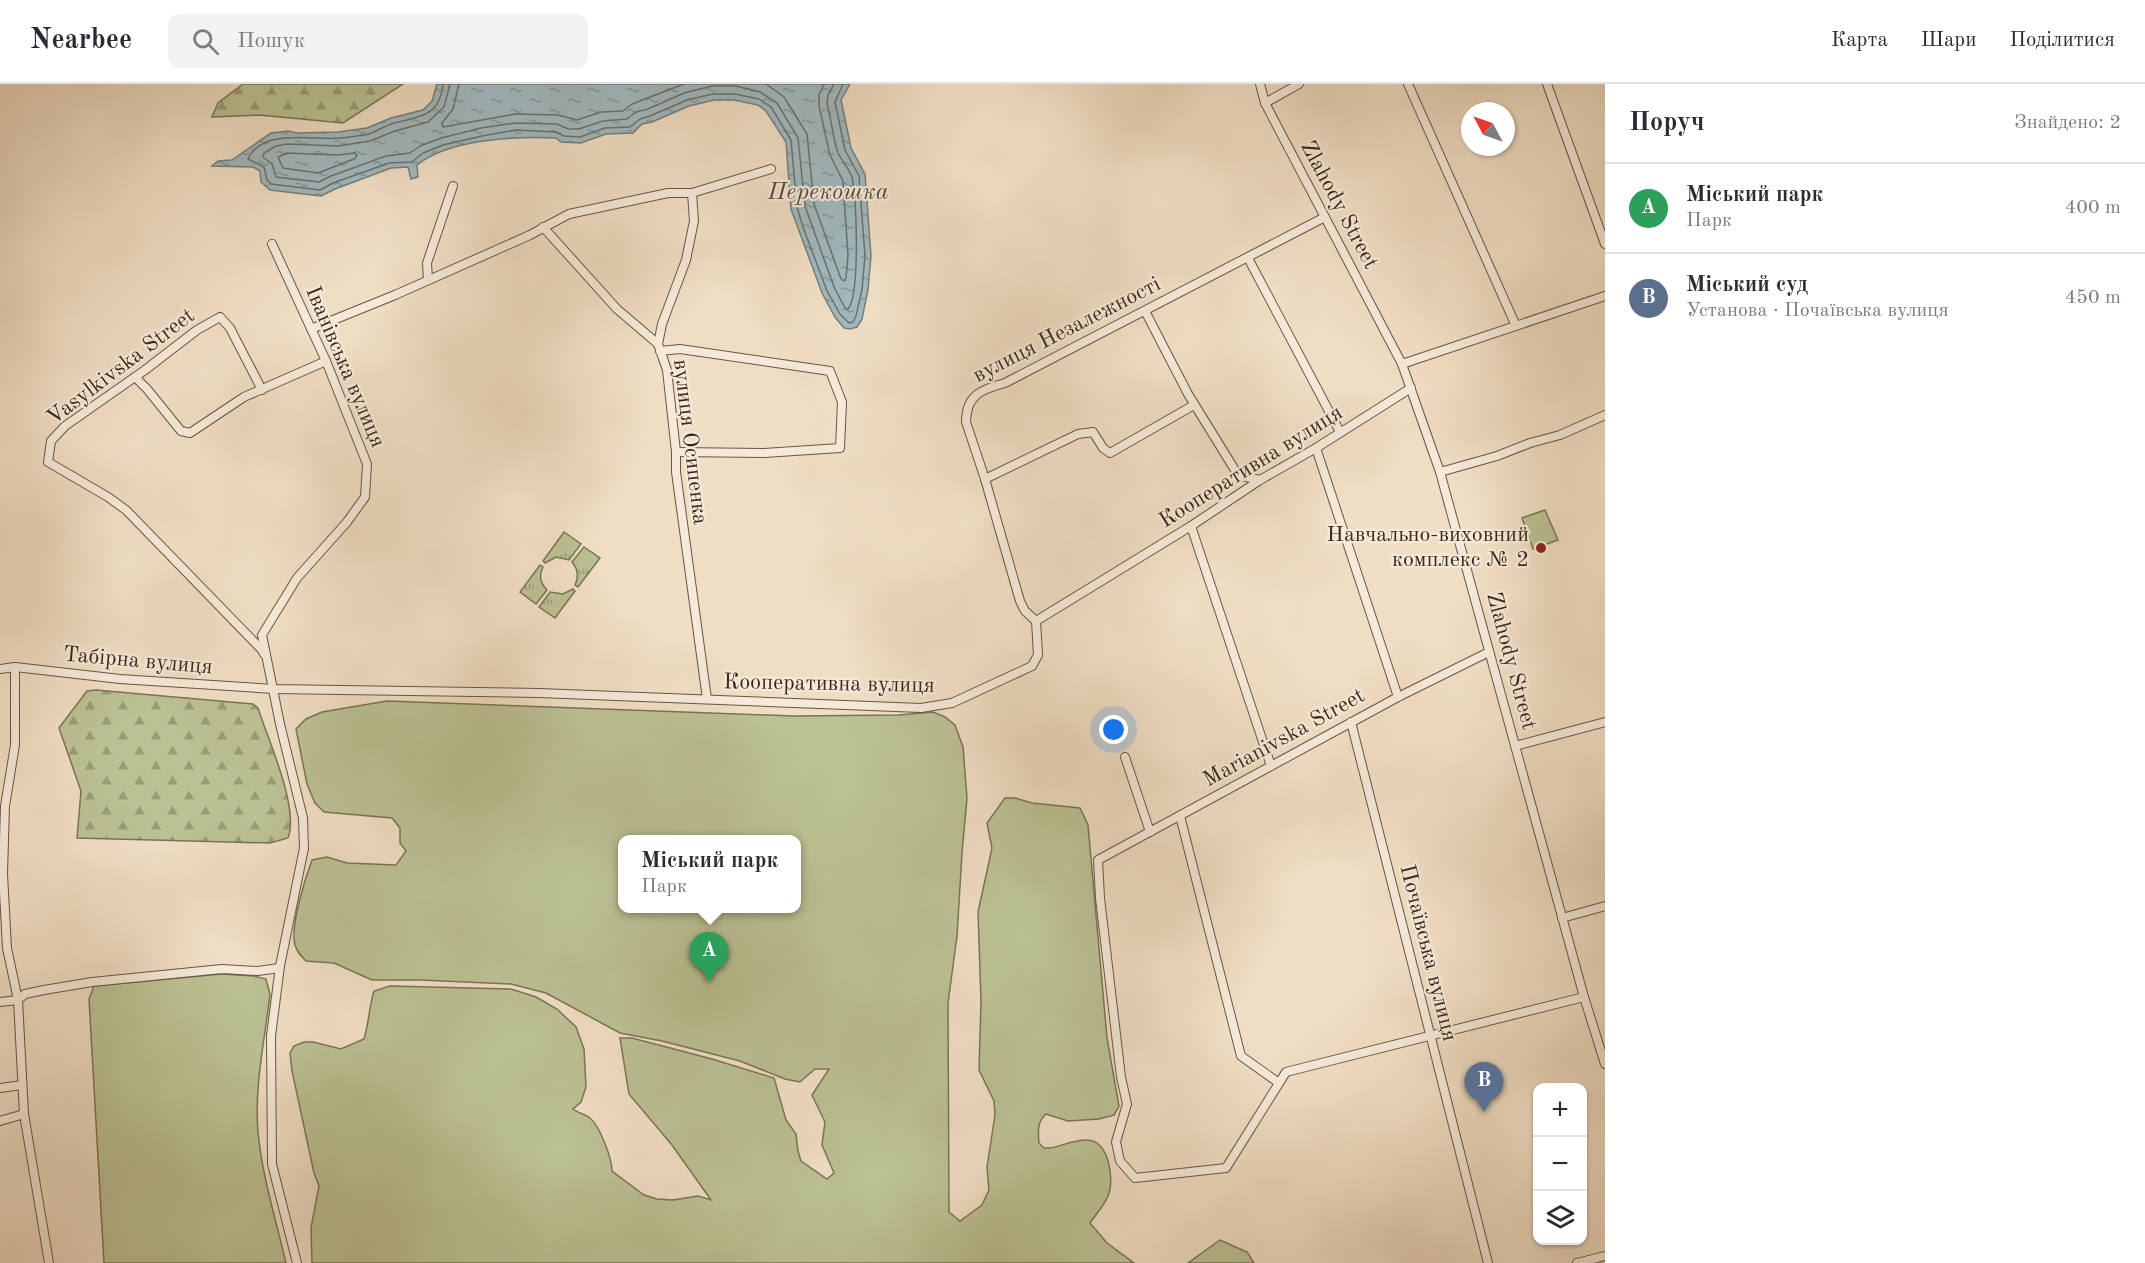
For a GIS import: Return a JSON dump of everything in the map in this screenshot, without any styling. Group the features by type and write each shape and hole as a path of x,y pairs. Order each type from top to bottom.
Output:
{"street":[{"name":"Zlahody Street","path":"1260,84 1265,103 1402,364 1411,388 1440,472 1584,998 1605,1065"},
{"path":"1265,103 1299,84"},
{"path":"1408,84 1516,326"},
{"path":"1547,84 1605,244"},
{"path":"311,329 428,280 569,214 668,194 692,193 771,169"},
{"path":"428,280 427,263 453,186"},
{"name":"вулиця Осипенка","path":"692,193 694,221 686,260 662,324 659,347 668,370 679,494 707,699"},
{"name":"вулиця Незалежності","path":"1036,621 1025,611 1020,601 966,422 969,402 979,392 1005,383 1325,218"},
{"path":"543,227 617,309 659,347 830,371 842,402 840,448 764,453 676,452"},
{"name":"Іванівська вулиця","path":"272,244 326,361 367,464 366,496 347,522 297,578 262,635 280,724 303,818 304,848 279,968 271,1036 272,1164 297,1263"},
{"path":"1248,258 1340,432"},
{"path":"1402,364 1605,296"},
{"path":"1145,311 1194,405 1238,475 1260,480"},
{"name":"Vasylkivska Street","path":"262,390 230,328 220,317 197,330 65,426 51,441 48,462 126,510 262,650 270,667"},
{"path":"135,377 181,431 190,433 244,398 326,361"},
{"name":"Кооперативна вулиця","path":"274,689 527,693 921,708 952,703 1032,666 1038,655 1036,621 1411,388"},
{"path":"985,479 1078,434 1093,432 1103,448 1110,453 1194,405"},
{"path":"1440,472 1560,435 1605,415"},
{"path":"1316,448 1398,697"},
{"path":"1191,526 1271,766"},
{"name":"Marianivska Street","path":"1279,1083 1226,1168 1135,1178 1120,1161 1116,1142 1127,1104 1121,1077 1100,898 1098,860 1351,722 1489,652"},
{"path":"15,668 15,745 5,806 3,874 6,948 18,1000 24,1114 49,1263"},
{"name":"Табірна вулиця","path":"0,669 15,668 120,679 274,689"},
{"name":"Почаївська вулиця","path":"1351,722 1488,1263"},
{"path":"1515,746 1605,722"},
{"path":"1125,757 1150,832"},
{"path":"0,776 10,777"},
{"path":"1180,816 1241,1056 1279,1083 1286,1072 1584,998"},
{"path":"1562,918 1605,906"},
{"path":"0,1002 18,1000 25,994 92,982 222,969 258,971 279,968"},
{"path":"0,1088 22,1085"},
{"path":"0,1121 24,1114"},
{"path":"1577,1263 1605,1256"}],"green space":[{"path":"243,84 403,84 343,123 259,115 212,117 218,103"},
{"path":"1545,510 1558,540 1533,549 1522,518"},
{"path":"564,532 581,544 569,560 556,557 545,563 543,561"},
{"path":"584,547 600,558 578,587 575,585 577,570 572,562"},
{"path":"540,565 543,567 542,582 547,590 536,604 520,592"},
{"path":"573,589 575,591 555,618 539,607 550,592 563,594"},
{"path":"87,691 253,704 258,708 287,795 290,811 288,838 270,843 77,838 81,791 59,728"},
{"path":"387,701 794,716 899,715 933,712 945,717 955,725 963,747 967,798 957,936 948,1003 949,1212 960,1221 982,1205 989,1190 987,1167 995,1115 994,1101 979,1070 981,1002 978,912 992,848 987,823 1005,798 1080,808 1088,825 1107,1038 1119,1106 1114,1115 1099,1119 1068,1121 1046,1114 1038,1131 1039,1143 1044,1148 1050,1148 1086,1140 1094,1141 1100,1146 1108,1162 1110,1189 1104,1203 1090,1223 1107,1243 1134,1263 312,1263 311,1228 319,1186 314,1173 290,1053 294,1046 304,1042 341,1049 364,1039 374,991 390,986 511,989 536,997 557,1009 576,1027 584,1049 586,1087 581,1102 573,1109 590,1118 598,1128 608,1151 612,1171 644,1195 673,1200 698,1196 711,1200 672,1145 629,1094 620,1038 632,1038 774,1078 786,1120 796,1134 801,1161 827,1179 834,1173 822,1145 825,1122 812,1095 829,1069 815,1069 800,1082 785,1079 740,1061 620,1033 546,993 511,984 372,980 334,963 306,961 298,952 294,937 299,902 312,860 327,857 347,863 396,865 406,851 400,843 400,828 392,818 324,812 315,803 307,784 296,729 306,719 322,712"},
{"path":"221,974 266,979 270,994 257,1098 258,1132 266,1181 286,1263 104,1263 89,999 94,986"},
{"path":"1220,1240 1247,1252 1254,1263 1188,1263"}],"water":[{"name":"Перекошка","path":"437,84 850,84 841,100 851,148 865,174 871,256 868,290 862,319 857,327 844,328 822,293 791,209 786,142 766,111 758,105 734,100 714,100 689,106 642,124 633,133 606,134 581,143 561,142 556,138 522,138 464,145 431,156 417,165 418,177 411,179 408,167 391,168 321,196 270,190 261,182 260,171 253,167 212,166 218,161 232,160 271,133 338,132 367,128 391,118 423,110 432,101"}],"place":[{"name":"Навчально-виховний комплекс № 2","path":"1541,548"},
{"name":"Міський парк","path":"709,982"},
{"name":"Міський суд","path":"1484,1112"}]}
